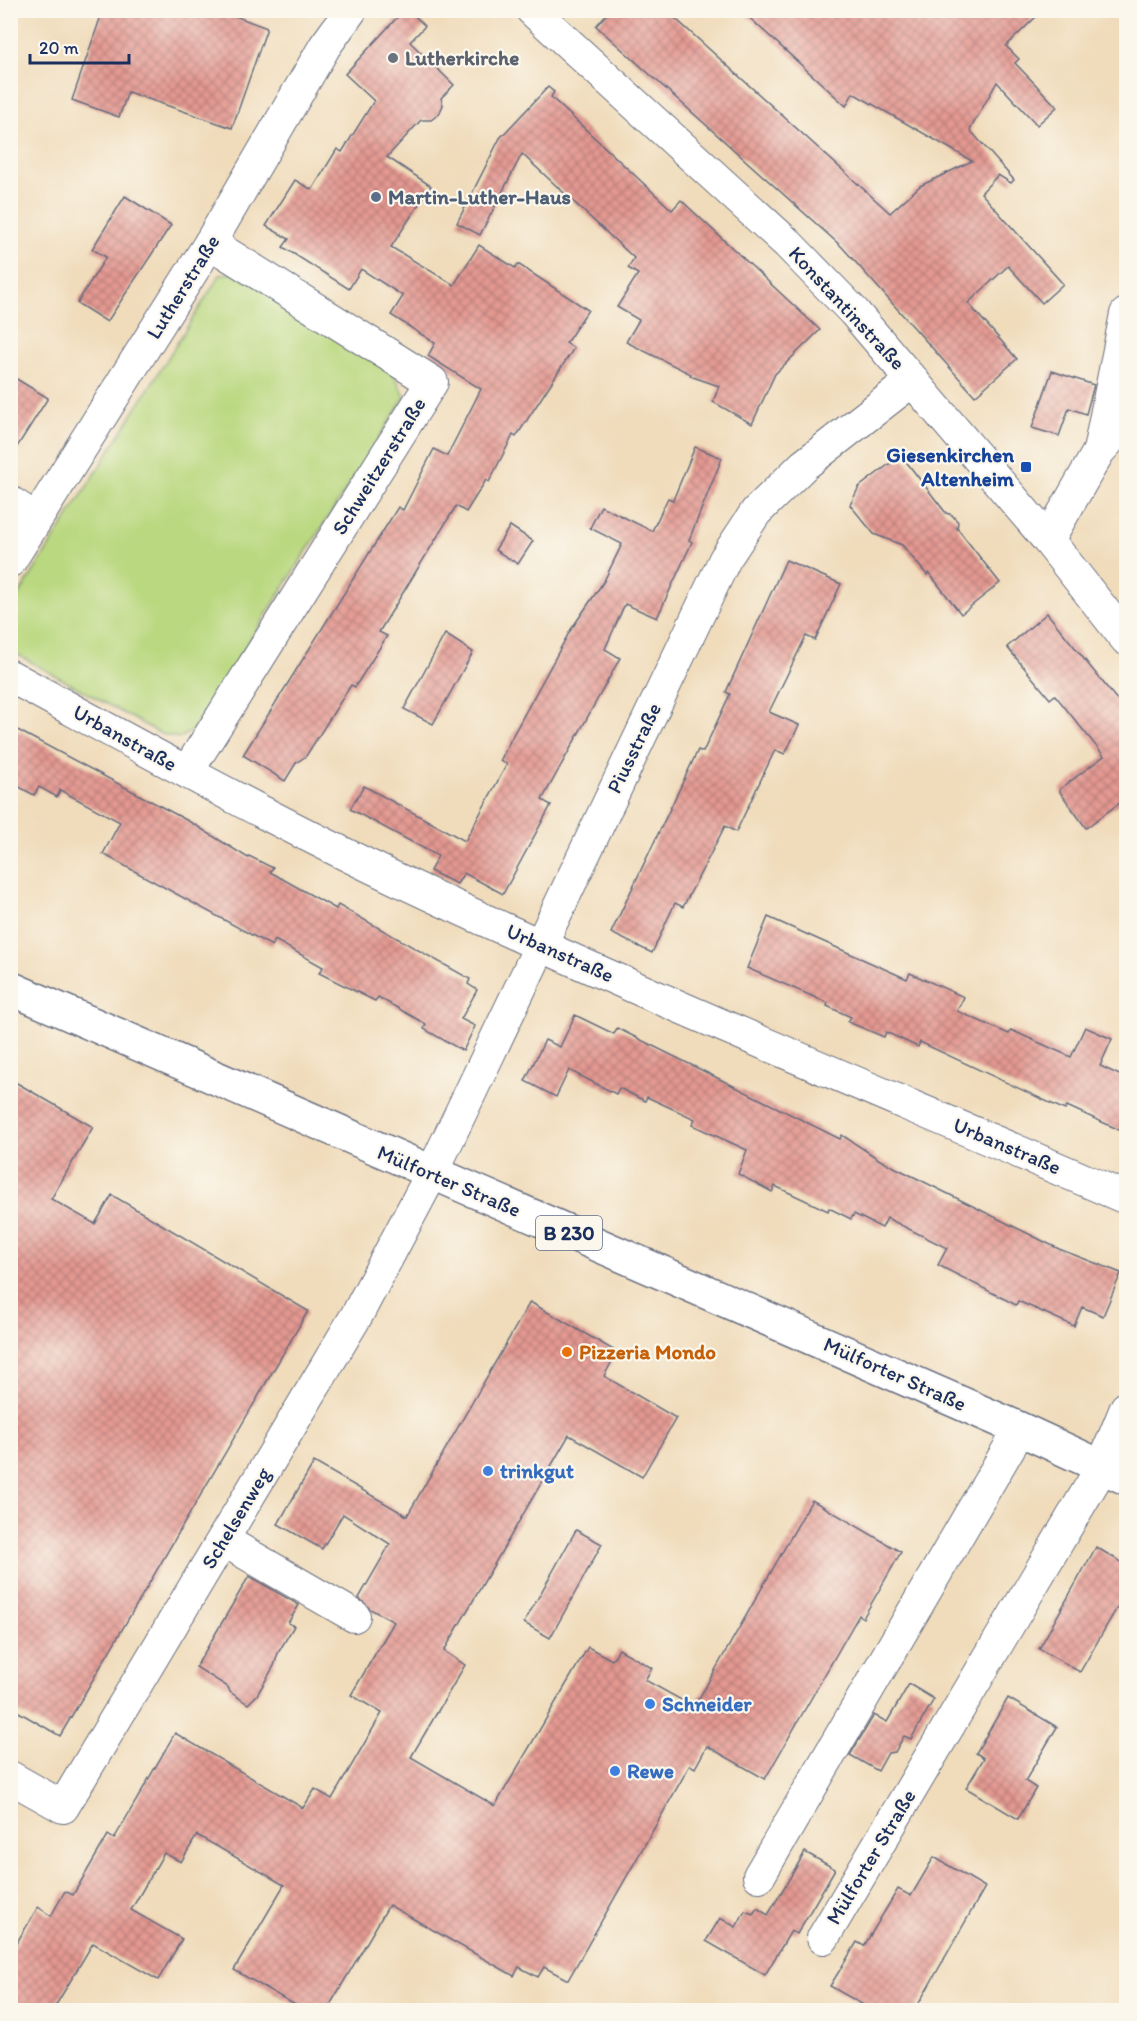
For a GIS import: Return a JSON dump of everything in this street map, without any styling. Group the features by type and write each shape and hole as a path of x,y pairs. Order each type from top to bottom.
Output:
{"main road":[{"name":"Mülforter Straße","path":"10,988 1020,1429 1114,1473"}],"street":[{"name":"Lutherstraße","path":"10,561 210,243 325,46 351,10"},
{"name":"Konstantinstraße","path":"532,10 788,244 854,312 1048,540 1116,601 1126,639"},
{"name":"Schweitzerstraße","path":"187,772 432,382 210,243"},
{"path":"1099,452 1126,314"},
{"name":"Piusstraße","path":"432,1173 725,560 756,512 804,465 913,380"},
{"path":"1048,540 1099,452 1126,422"},
{"path":"10,502 36,519"},
{"name":"Urbanstraße","path":"10,676 187,772 404,883 540,945 1126,1197"},
{"name":"Schelsenweg","path":"10,1777 63,1807 358,1313 432,1173"},
{"path":"1114,1473 1126,1408"},
{"path":"759,1876 1020,1429"},
{"name":"Mülforter Straße","path":"824,1938 1114,1473"},
{"path":"223,1540 354,1616"}],"green space":[{"path":"235,272 392,370 405,397 192,731 179,738 161,734 11,651 10,609 220,275"}],"building":[{"path":"103,10 219,10 267,28 232,128 128,92 119,117 72,100"},
{"path":"404,10 409,10 425,26 410,42 454,85 441,98 443,105 439,114 431,120 421,120 387,157 431,186 391,247 454,285 479,245 515,268 518,264 588,310 566,343 574,348 516,437 513,435 489,482 486,480 466,512 456,506 379,632 387,636 355,687 351,685 306,756 296,763 285,781 243,755 398,507 403,510 434,449 447,456 481,389 428,356 435,343 391,315 403,296 361,269 349,289 283,247 289,239 266,226 295,180 312,190 337,149 342,152 374,101 345,74"},
{"path":"610,10 666,10 890,213 920,186 972,161 853,93 846,106 741,10 1043,10 1006,46 1019,59 1015,63 1057,107 1037,125 997,82 970,130 1014,180 1011,183 998,175 981,193 1063,284 1042,303 1008,266 968,303 1017,359 975,396 842,247 596,26"},
{"path":"548,87 554,92 551,97 672,210 681,200 820,330 775,374 752,424 713,402 719,386 690,376 691,374 626,342 639,320 617,307 638,274 628,268 634,258 522,154 480,235 457,223 500,138"},
{"path":"125,196 171,225 107,322 77,303 106,257 92,249"},
{"path":"1052,371 1094,385 1086,414 1069,408 1059,436 1032,428"},
{"path":"10,375 48,398 10,458"},
{"path":"695,447 722,458 689,540 692,542 657,618 625,604 605,649 620,658 542,800 551,805 503,894 464,873 457,884 430,871 438,856 350,809 364,786 465,841 507,764 500,761 513,735 570,631 604,581 622,544 590,528 601,506 652,531 668,498 673,500"},
{"path":"901,455 946,513 952,515 958,522 957,528 1000,583 961,614 929,573 927,575 902,545 874,534 850,505 859,487"},
{"path":"510,526 533,541 518,564 495,550"},
{"path":"786,560 841,584 815,640 806,636 769,712 799,725 785,754 775,750 736,832 725,826 683,907 675,903 652,953 611,933 698,750 703,752 730,694 726,692"},
{"path":"1047,613 1126,711 1126,798 1086,828 1060,789 1104,756 1055,695 1050,699 1007,647"},
{"path":"445,634 473,652 433,724 404,709"},
{"path":"10,726 192,823 248,858 249,856 273,868 270,872 336,909 338,905 470,979 468,984 477,990 461,1019 475,1026 463,1051 424,1029 426,1024 378,997 375,1001 319,973 323,967 275,940 272,946 103,854 120,822 60,790 57,797 39,787 34,795 10,782"},
{"path":"768,917 907,979 910,973 964,997 957,1011 1009,1034 1011,1030 1071,1057 1085,1027 1112,1039 1100,1066 1126,1078 1126,1133 1067,1106 1065,1110 920,1042 918,1047 886,1032 884,1037 848,1022 851,1017 827,1006 828,1003 747,968"},
{"path":"575,1015 614,1034 617,1028 840,1139 842,1135 880,1160 1059,1249 1121,1273 1103,1316 1082,1307 1074,1326 1018,1301 1016,1305 938,1265 947,1248 887,1218 882,1228 854,1214 851,1219 829,1208 828,1211 775,1186 772,1192 738,1174 747,1150 692,1125 695,1119 647,1097 645,1101 619,1088 616,1094 569,1070 556,1097 525,1081 545,1040 560,1047"},
{"path":"10,1079 93,1127 51,1199 95,1224 112,1195 308,1311 60,1736 10,1707"},
{"path":"530,1302 617,1352 604,1376 676,1418 642,1477 569,1435 444,1651 465,1665 411,1757 495,1806 588,1647 612,1660 619,1649 652,1668 645,1680 694,1707 812,1500 901,1552 863,1618 859,1615 765,1779 707,1746 695,1768 690,1765 568,1980 544,1967 538,1977 519,1967 514,1976 389,1905 327,2010 304,2010 234,1970 284,1885 197,1835 181,1862 164,1853 131,1910 182,1939 158,1980 93,1943 53,2010 10,2010 10,1954 38,1907 51,1916 65,1891 73,1895 108,1835 114,1839 175,1733 303,1808 315,1789 332,1799 382,1713 351,1695 394,1622 370,1609 359,1598 390,1544 343,1514 322,1549 278,1524 314,1462 407,1516"},
{"path":"576,1530 602,1544 550,1638 524,1623"},
{"path":"1096,1547 1126,1565 1126,1592 1080,1672 1039,1649"},
{"path":"249,1576 299,1605 288,1623 294,1626 278,1653 274,1666 257,1695 248,1704 230,1692 228,1687 196,1667"},
{"path":"909,1684 934,1699 911,1739 904,1736 895,1752 888,1753 878,1771 850,1755 874,1715 887,1722"},
{"path":"1008,1698 1057,1727 1025,1781 1036,1788 1018,1819 966,1788 984,1758 976,1753"},
{"path":"805,1852 835,1869 797,1934 791,1931 765,1975 706,1941 720,1918 736,1927 745,1911 753,1914 757,1908 768,1915"},
{"path":"934,1857 985,1887 915,2010 872,2010 830,1986 857,1942 864,1946 898,1889 911,1896"}],"place":[{"name":"Lutherkirche","path":"393,58"},
{"name":"Martin-Luther-Haus","path":"376,197"},
{"name":"Giesenkirchen Altenheim","path":"1026,467"},
{"name":"Pizzeria Mondo","path":"567,1352"},
{"name":"trinkgut","path":"488,1471"},
{"name":"Schneider","path":"650,1704"},
{"name":"Rewe","path":"615,1771"}]}
